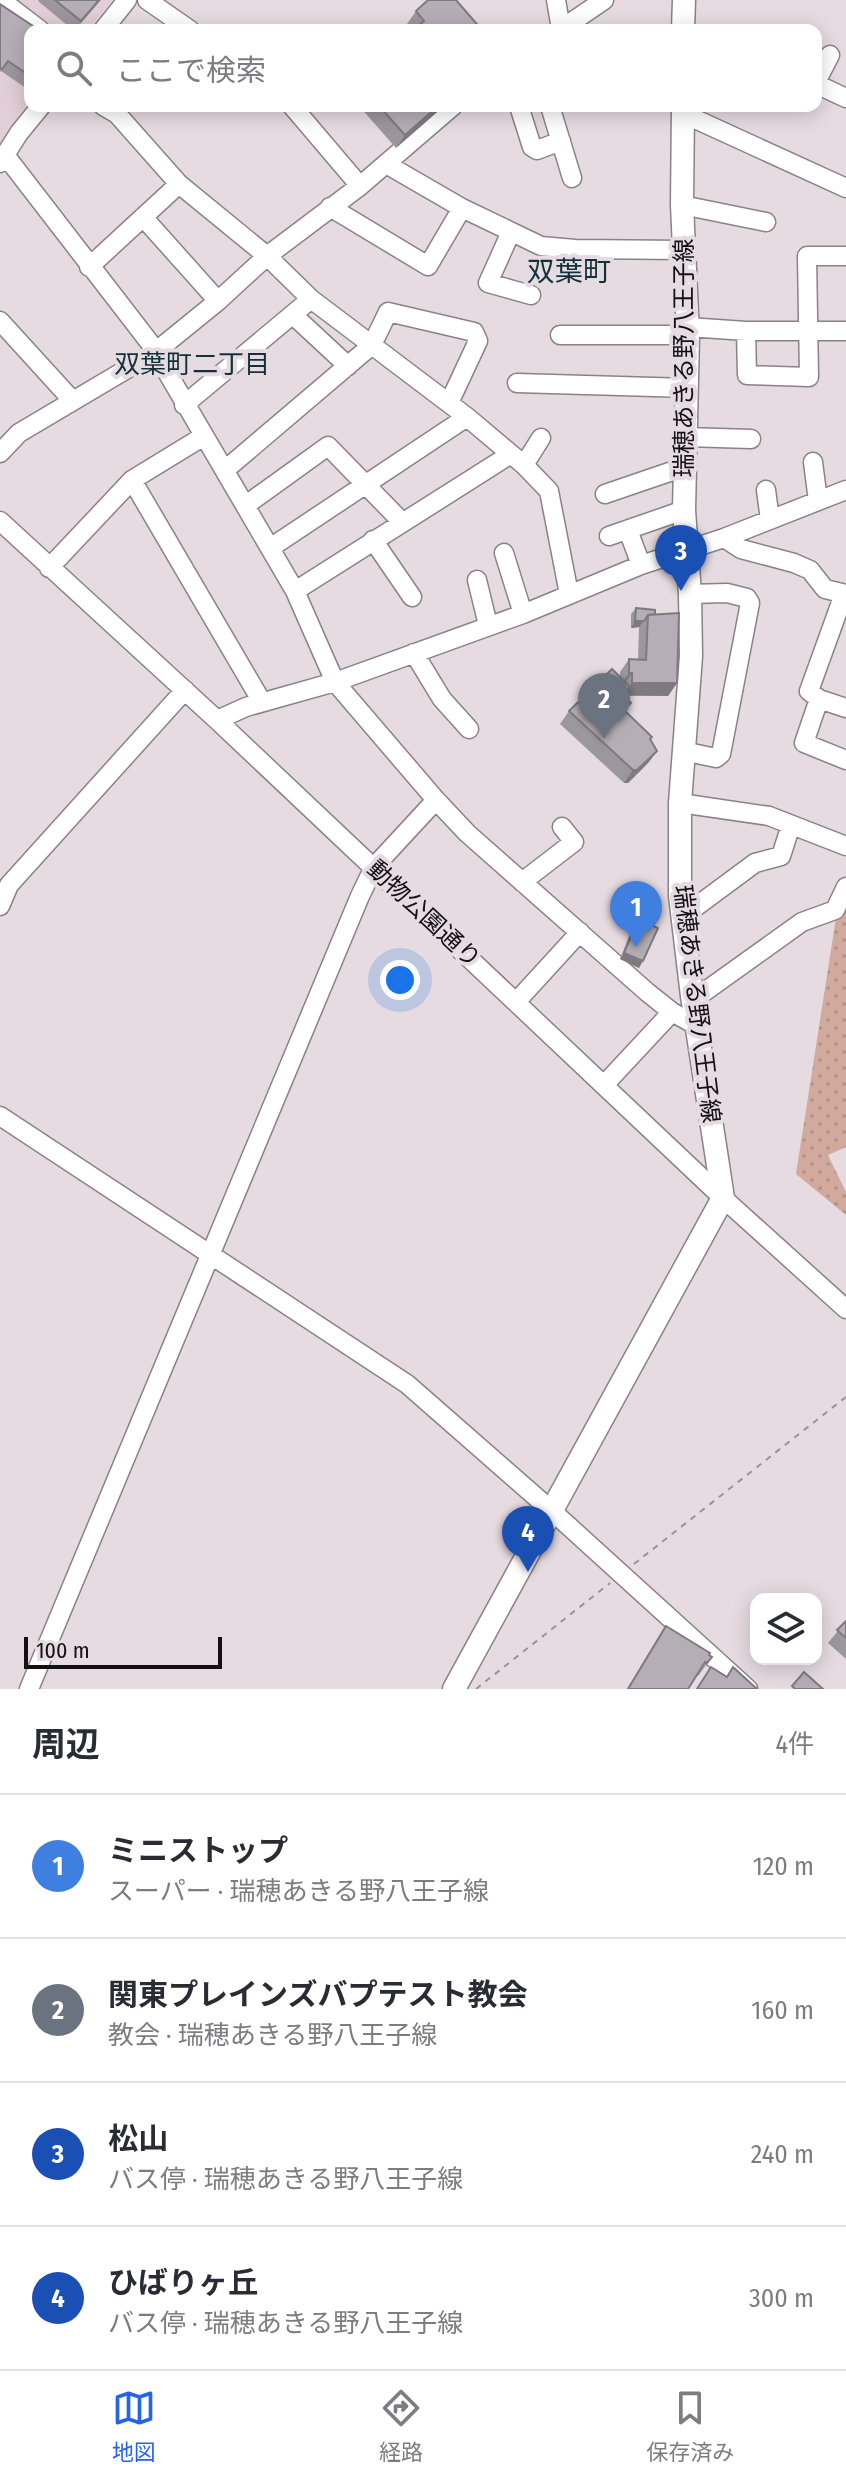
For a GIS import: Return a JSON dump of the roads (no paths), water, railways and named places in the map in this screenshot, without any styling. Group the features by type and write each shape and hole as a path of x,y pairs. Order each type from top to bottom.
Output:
{"main road":[{"path":"683,24 684,0"},
{"name":"瑞穂あきる野八王子線","path":"682,112 682,205 688,331 684,510 691,656 680,803 680,896 692,998 723,1198"},
{"path":"454,1689 723,1198"}],"street":[{"path":"1,0 32,24"},
{"path":"108,24 127,0"},
{"path":"147,0 181,24"},
{"path":"556,0 560,24"},
{"path":"570,24 604,0"},
{"path":"822,71 830,55"},
{"path":"822,86 846,98"},
{"path":"36,112 3,159 150,343 295,591 335,682 436,800 522,882 668,1009 697,1026"},
{"path":"114,112 179,184 267,256 311,299 467,417 549,491 569,594"},
{"path":"297,112 360,186"},
{"path":"0,453 19,433 154,353 267,256 360,186 446,112"},
{"path":"521,112 532,147 537,150 561,141"},
{"path":"552,112 572,178"},
{"path":"688,112 846,188"},
{"path":"386,164 510,234 541,246 685,250"},
{"path":"89,267 179,184"},
{"path":"682,205 766,222"},
{"path":"330,207 428,266 462,208"},
{"path":"143,217 218,301"},
{"path":"510,234 488,283 531,295"},
{"path":"746,331 747,375 809,377 807,256 846,256"},
{"path":"184,405 311,299"},
{"path":"225,470 372,345 388,312 474,332 478,341 449,403"},
{"path":"293,315 348,366"},
{"path":"0,321 72,400"},
{"path":"560,335 846,331"},
{"path":"517,383 688,388"},
{"path":"270,548 467,417"},
{"path":"49,568 132,480 204,436"},
{"path":"685,437 751,439"},
{"path":"295,591 402,522 518,460 541,438"},
{"path":"246,505 328,446 402,522"},
{"path":"813,462 818,501"},
{"path":"605,494 684,467"},
{"path":"132,480 262,702"},
{"path":"766,490 770,520"},
{"path":"217,720 262,702 335,682 523,614 641,565 724,538 846,490"},
{"path":"609,536 684,510"},
{"name":"動物公園通り","path":"0,521 185,690 723,1198 846,1309"},
{"path":"628,530 641,565"},
{"path":"724,538 741,549 802,567 817,577 825,589 845,594 809,691 819,699 846,708"},
{"path":"373,540 412,597"},
{"path":"504,553 523,614"},
{"path":"477,580 488,625"},
{"path":"683,751 716,758 721,754 750,603 747,598 727,593 690,594"},
{"path":"414,653 442,699 469,729"},
{"path":"0,906 4,882 185,690"},
{"path":"819,699 804,743 846,760"},
{"path":"29,1689 374,867 436,800"},
{"path":"680,803 769,816 846,846"},
{"path":"682,917 755,863 781,856 791,825"},
{"path":"522,882 574,842 562,827"},
{"path":"604,1085 668,1009 692,998 802,922 835,910 846,887"},
{"path":"516,1002 580,932"},
{"path":"0,1116 407,1384 748,1689"}],"place":[{"name":"松山","path":"681,591"},
{"name":"関東プレインズバプテスト教会","path":"604,739"},
{"name":"ミニストップ","path":"636,947"},
{"name":"ひばりヶ丘","path":"528,1572"}],"district":[{"name":"双葉町","path":"569,271"},
{"name":"双葉町二丁目","path":"192,364"}]}
